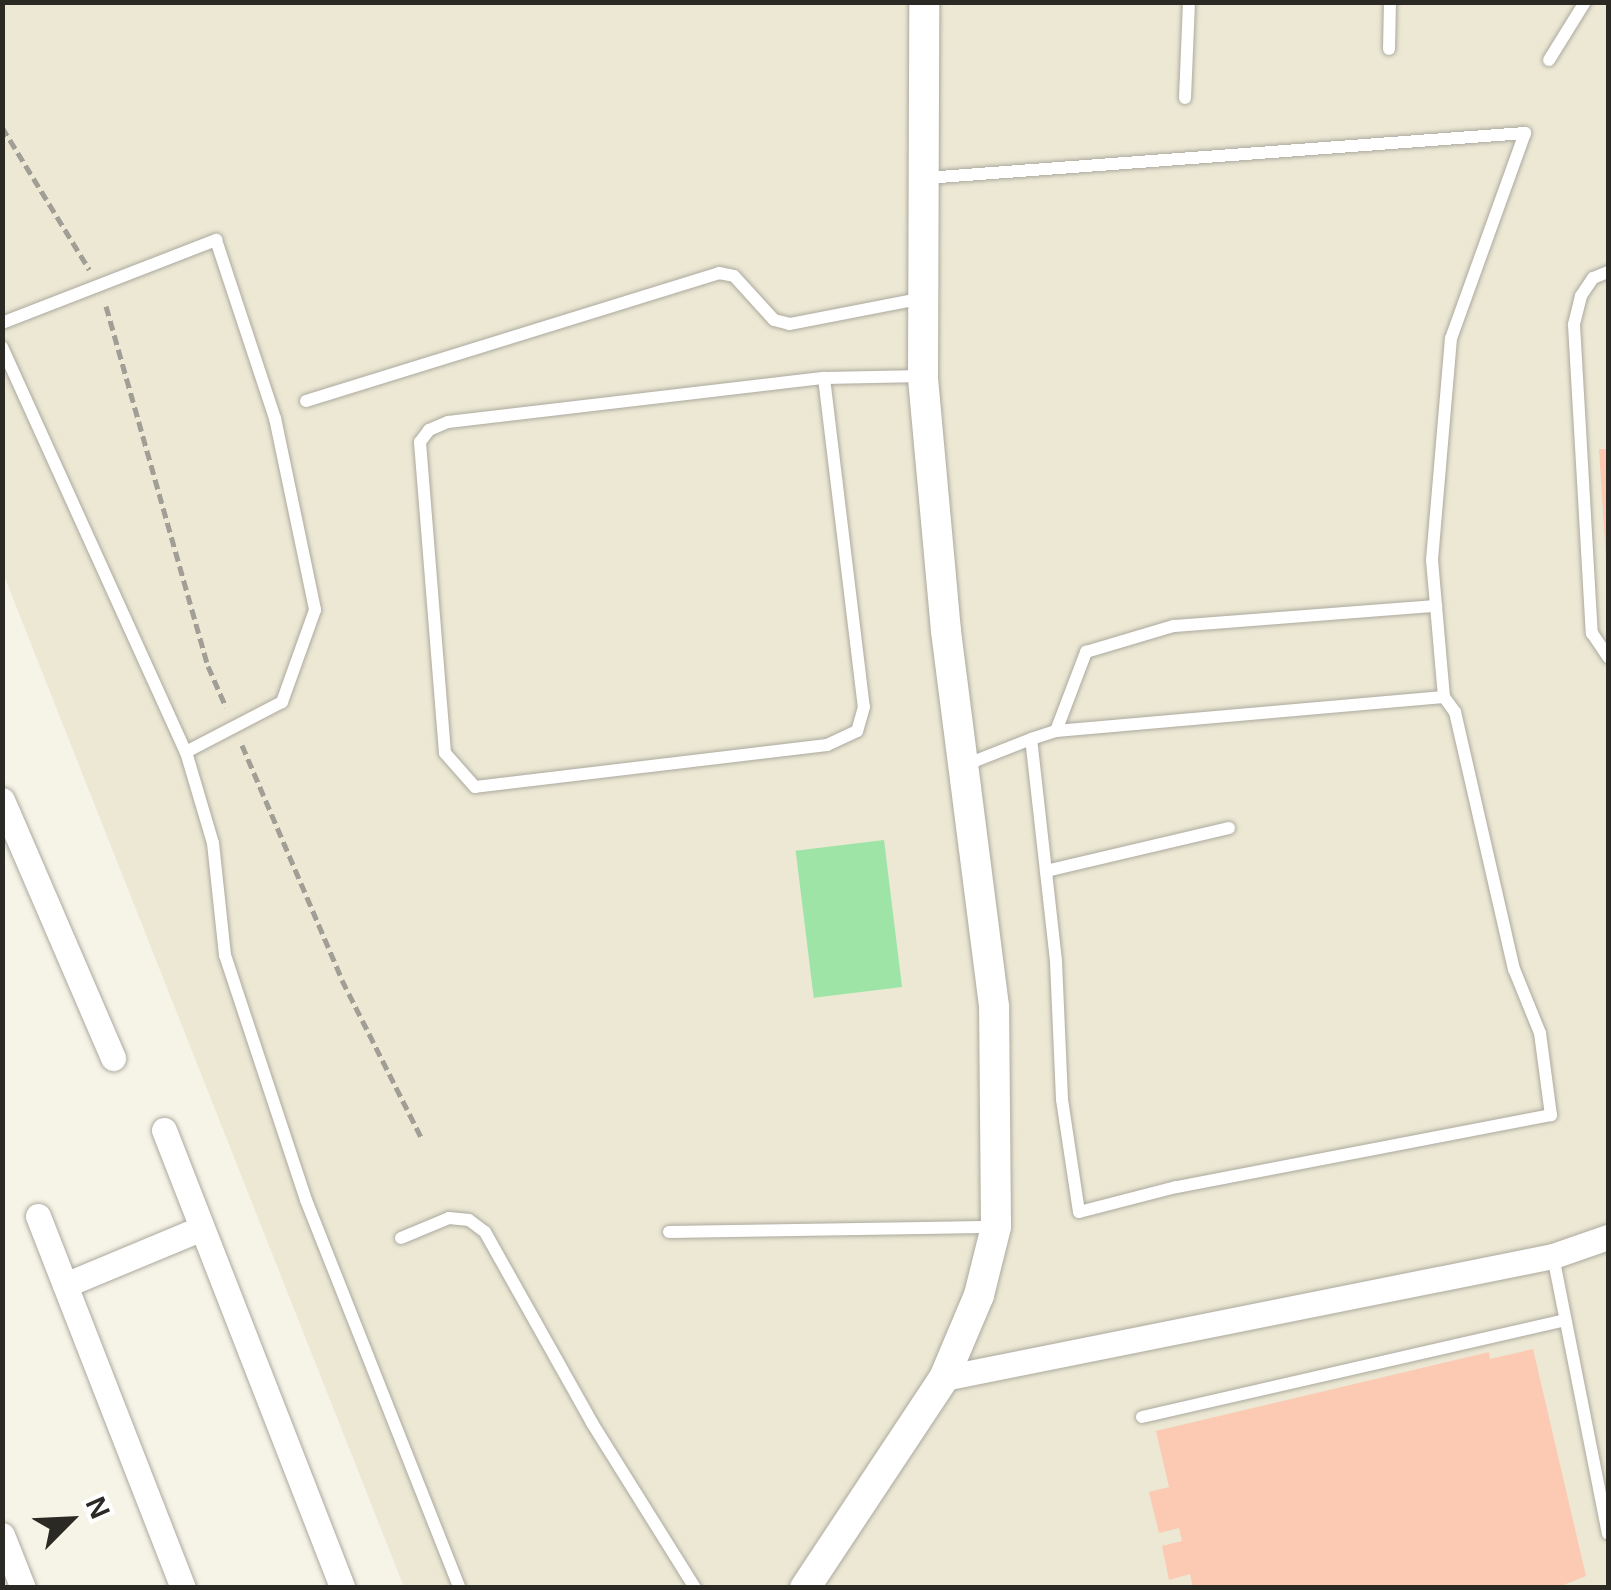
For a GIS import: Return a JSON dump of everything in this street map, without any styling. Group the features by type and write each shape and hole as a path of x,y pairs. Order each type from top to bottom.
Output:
{"street":[{"path":"806,1588 944,1378 980,1296 996,1226 994,1006 922,376 918,178 924,2"},
{"path":"2,800 8,832 112,1058"},
{"path":"164,1130 344,1588"},
{"path":"38,1216 182,1588"},
{"path":"65,1285 202,1228"},
{"path":"944,1378 1553,1256 1608,1237"},
{"path":"2,1535 22,1588"}],"lane":[{"path":"1185,98 1189,2"},
{"path":"1389,50 1390,2"},
{"path":"1549,60 1585,2"},
{"path":"918,178 1525,133 1450,338 1432,560 1444,697 1455,712 1514,969 1540,1033 1551,1115 1176,1186 1079,1212 1062,1098 1032,738"},
{"path":"2,323 216,240 275,418 315,610 282,702 186,752"},
{"path":"1608,272 1593,278 1581,296 1574,325 1592,634 1608,657"},
{"path":"306,401 719,273 734,276 774,320 790,324 919,299"},
{"path":"2,347 186,752 213,842 225,955 306,1200 460,1588"},
{"path":"824,378 864,707 857,731 827,745 474,787 445,754 420,442 428,430 448,422 824,378 922,376"},
{"path":"1056,731 1086,652 1174,626 1436,606"},
{"path":"965,765 1056,731 1444,697"},
{"path":"1046,871 1229,828"},
{"path":"401,1238 449,1218 469,1220 485,1232 513,1271 592,1423 695,1588"},
{"path":"669,1232 996,1226"},
{"path":"1553,1256 1608,1534"},
{"path":"1142,1417 1565,1320"}],"path":[{"path":"2,127 92,274"},
{"path":"102,290 208,666 231,718"},
{"path":"238,736 342,980 421,1137"}],"shaded area":[{"path":"3,3 1608,3 1608,1587 404,1587 3,573"}],"green space":[{"path":"884,840 902,987 814,998 796,851"}],"building":[{"path":"1599,449 1608,449 1608,558 1606,558"},
{"path":"1533,1349 1586,1576 1556,1588 1193,1588 1190,1574 1169,1580 1162,1546 1182,1541 1179,1528 1159,1533 1149,1492 1169,1487 1156,1431 1489,1352 1490,1359"}]}
